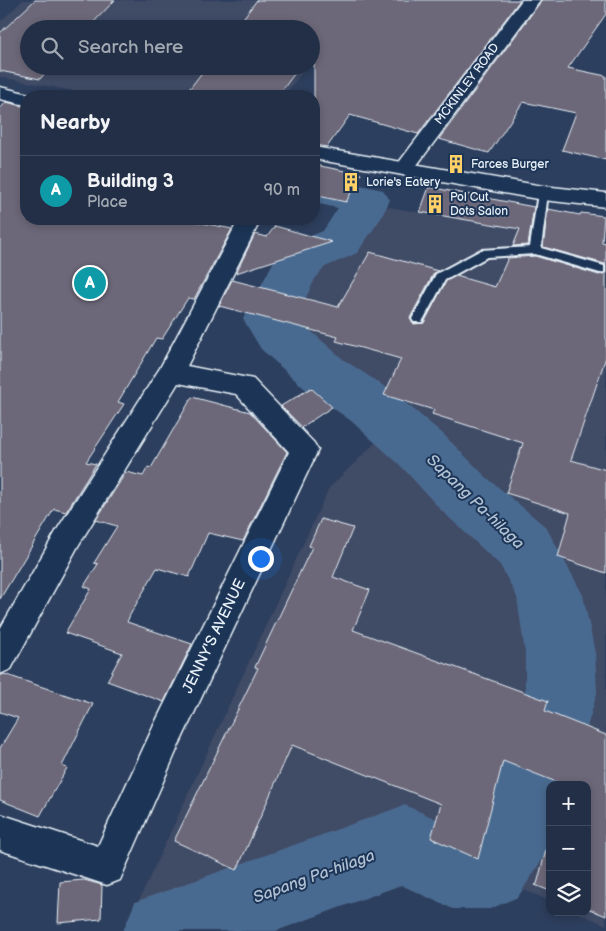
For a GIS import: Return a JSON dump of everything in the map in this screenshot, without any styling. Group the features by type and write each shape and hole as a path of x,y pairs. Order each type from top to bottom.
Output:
{"street":[{"path":"506,0 529,3"},
{"name":"MCKINLEY ROAD","path":"404,169 529,3"},
{"path":"0,93 20,98"},
{"path":"320,154 543,193 606,200"},
{"path":"0,659 68,537 171,372 247,225"},
{"name":"JENNY'S AVENUE","path":"0,832 107,868 167,734 304,450 244,386 171,372"}],"lane":[{"path":"535,250 543,193"},
{"path":"418,319 440,277 486,253 535,250 600,269"}],"shaded area":[{"path":"23,0 360,0 320,49 320,20 20,20 20,75 300,75 289,90 68,90 0,77 0,22"},
{"path":"354,201 606,245 606,925 585,916 591,916 591,781 546,781 546,899 402,838 184,931 125,931 329,488 389,429 274,347 262,323 289,262 336,240"}],"building":[{"path":"35,0 115,0 96,20 20,20 20,75 0,71 0,33"},
{"path":"257,0 520,0 418,134 350,115 327,147 320,146 320,90 314,90 314,75 320,75 320,20 242,20"},
{"path":"542,0 606,0 606,14 568,68 606,76 606,160 562,150 576,113 523,102 489,153 439,139"},
{"path":"20,75 43,75 40,79"},
{"path":"200,75 293,75 282,90 189,90"},
{"path":"6,102 20,106 20,225 212,225 232,229 194,299 188,298 162,339 156,338 118,402 124,404 86,462 96,464 66,512 54,509 0,599 0,109"},
{"path":"320,166 361,174 346,202 320,196"},
{"path":"429,187 534,207 528,245 513,246 520,229 420,212"},
{"path":"548,209 580,215 581,213 604,216 602,242 606,243 606,357 571,460 606,470 606,573 558,557 570,513 506,493 523,443 432,414 434,410 384,395 401,359 336,341 338,337 219,306 232,280 338,307 370,252 438,271 434,273 410,318 414,324 424,323 446,281 456,276 495,287 508,258 535,256 599,275 605,273 605,264 543,247"},
{"path":"275,226 332,242 236,273 255,234 267,237"},
{"path":"311,388 332,407 302,427 281,406"},
{"path":"192,397 250,412 287,452 243,541 208,533 189,577 157,568 130,615 127,622 192,644 164,702 107,681 122,653 65,633 91,589 84,586 98,564 94,563 117,526 96,520 126,472 143,476 148,467 151,468"},
{"path":"321,519 353,528 333,577 370,590 353,630 548,701 545,711 606,735 606,916 591,910 591,781 554,781 503,761 478,859 431,838 441,804 292,745 237,870 174,841 258,668 255,667 312,547 309,546"},
{"path":"4,674 93,704 62,766 67,768 40,816 0,800 0,748 18,718 0,712 0,676"},
{"path":"546,850 546,889 535,885 537,884"},
{"path":"84,880 102,885 101,919 58,923 60,882"}],"waterway":[{"name":"Sapang Pa-hilaga","path":"164,931 405,844 453,869 490,869 519,827 561,693 560,653 550,595 523,546 463,493 421,449 370,405 324,374 280,336 269,319 293,271 307,256 340,242 357,218 366,200 320,190"}],"place":[{"name":"Farces Burger","path":"456,164"},
{"name":"Lorie's Eatery","path":"351,182"},
{"name":"Pol Cut Dots Salon","path":"435,204"},
{"name":"Building 3","path":"90,283"}]}
